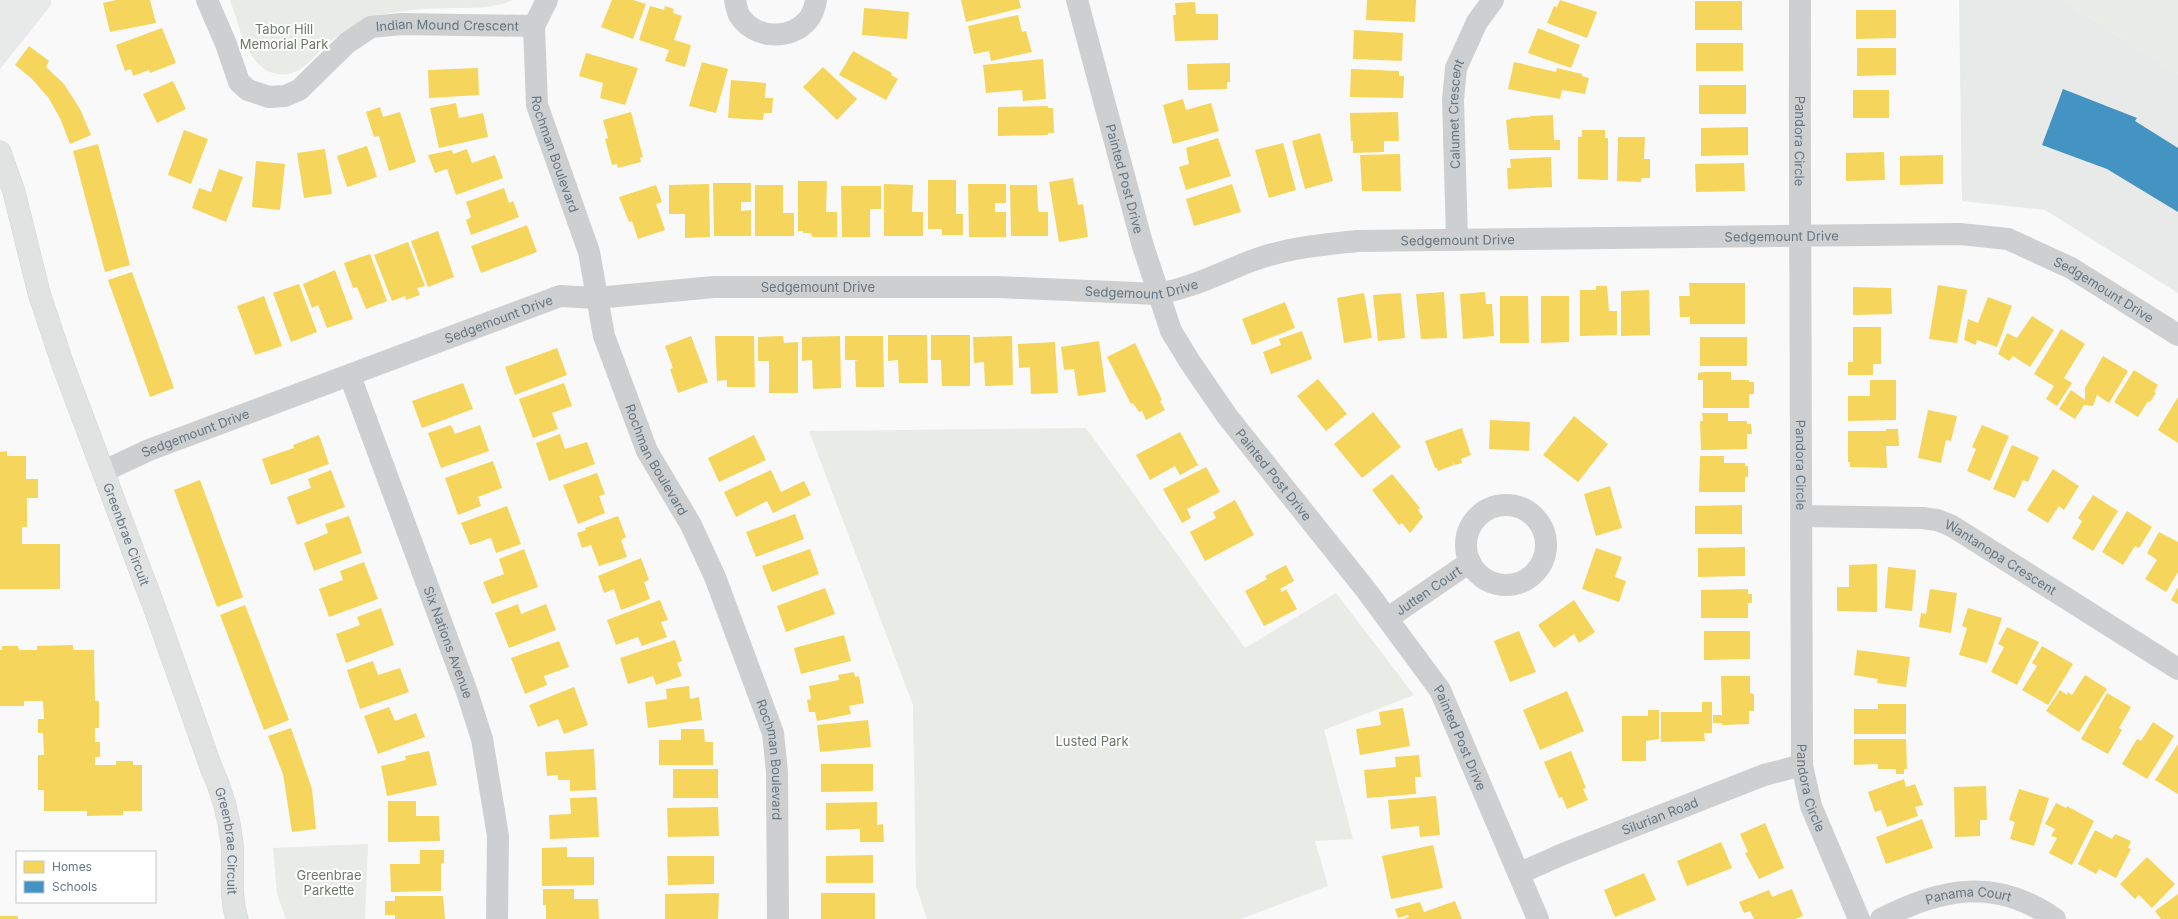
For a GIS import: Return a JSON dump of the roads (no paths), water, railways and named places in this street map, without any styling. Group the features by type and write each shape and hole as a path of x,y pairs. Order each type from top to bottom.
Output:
{"street":[{"name":"Indian Mound Crescent","path":"207,0 226,44 239,82 248,90 269,97 285,96 299,90 346,43 371,27 402,24 534,26"},
{"name":"Rochman Boulevard","path":"547,0 534,26 537,105 589,252 604,336 636,425 660,475 691,525 715,577 768,716 776,751 778,919"},
{"path":"734,0 739,15 753,29 772,35 792,32 808,19 816,0"},
{"name":"Painted Post Drive","path":"1077,0 1142,243 1171,331 1210,392 1388,618 1440,690 1520,873 1538,919"},
{"name":"Calumet Crescent","path":"1457,238 1453,100 1456,68 1477,22 1493,0"},
{"name":"Pandora Circle","path":"1800,0 1799,235 1802,516 1802,765 1811,806 1859,919"},
{"name":"Greenbrae Circuit","path":"0,152 14,192 39,293 80,414 104,471 208,759 221,788 232,844 232,892 237,919"},
{"name":"Sedgemount Drive","path":"104,471 149,450 350,376 560,296 596,298 714,287 997,287 1158,294 1184,289 1252,261 1310,245 1356,241 1457,238 1960,234 2008,239 2071,268 2178,335"},
{"name":"Six Nations Avenue","path":"350,376 468,692 482,739 498,836 497,919"},
{"name":"Wantanopa Crescent","path":"1802,516 1922,518 1937,520 1952,526 2178,668"},
{"name":"Jutten Court","path":"1388,618 1470,562"},
{"name":"Silurian Road","path":"1520,873 1558,856 1764,775 1802,765"},
{"name":"Panama Court","path":"1880,919 1910,905 1950,893 1977,890 1996,893 2026,902 2055,919"}],"park label":[{"name":"Tabor Hill Memorial Park","path":"284,36"},
{"name":"Lusted Park","path":"1092,741"},
{"name":"Greenbrae Parkette","path":"329,882"}]}
